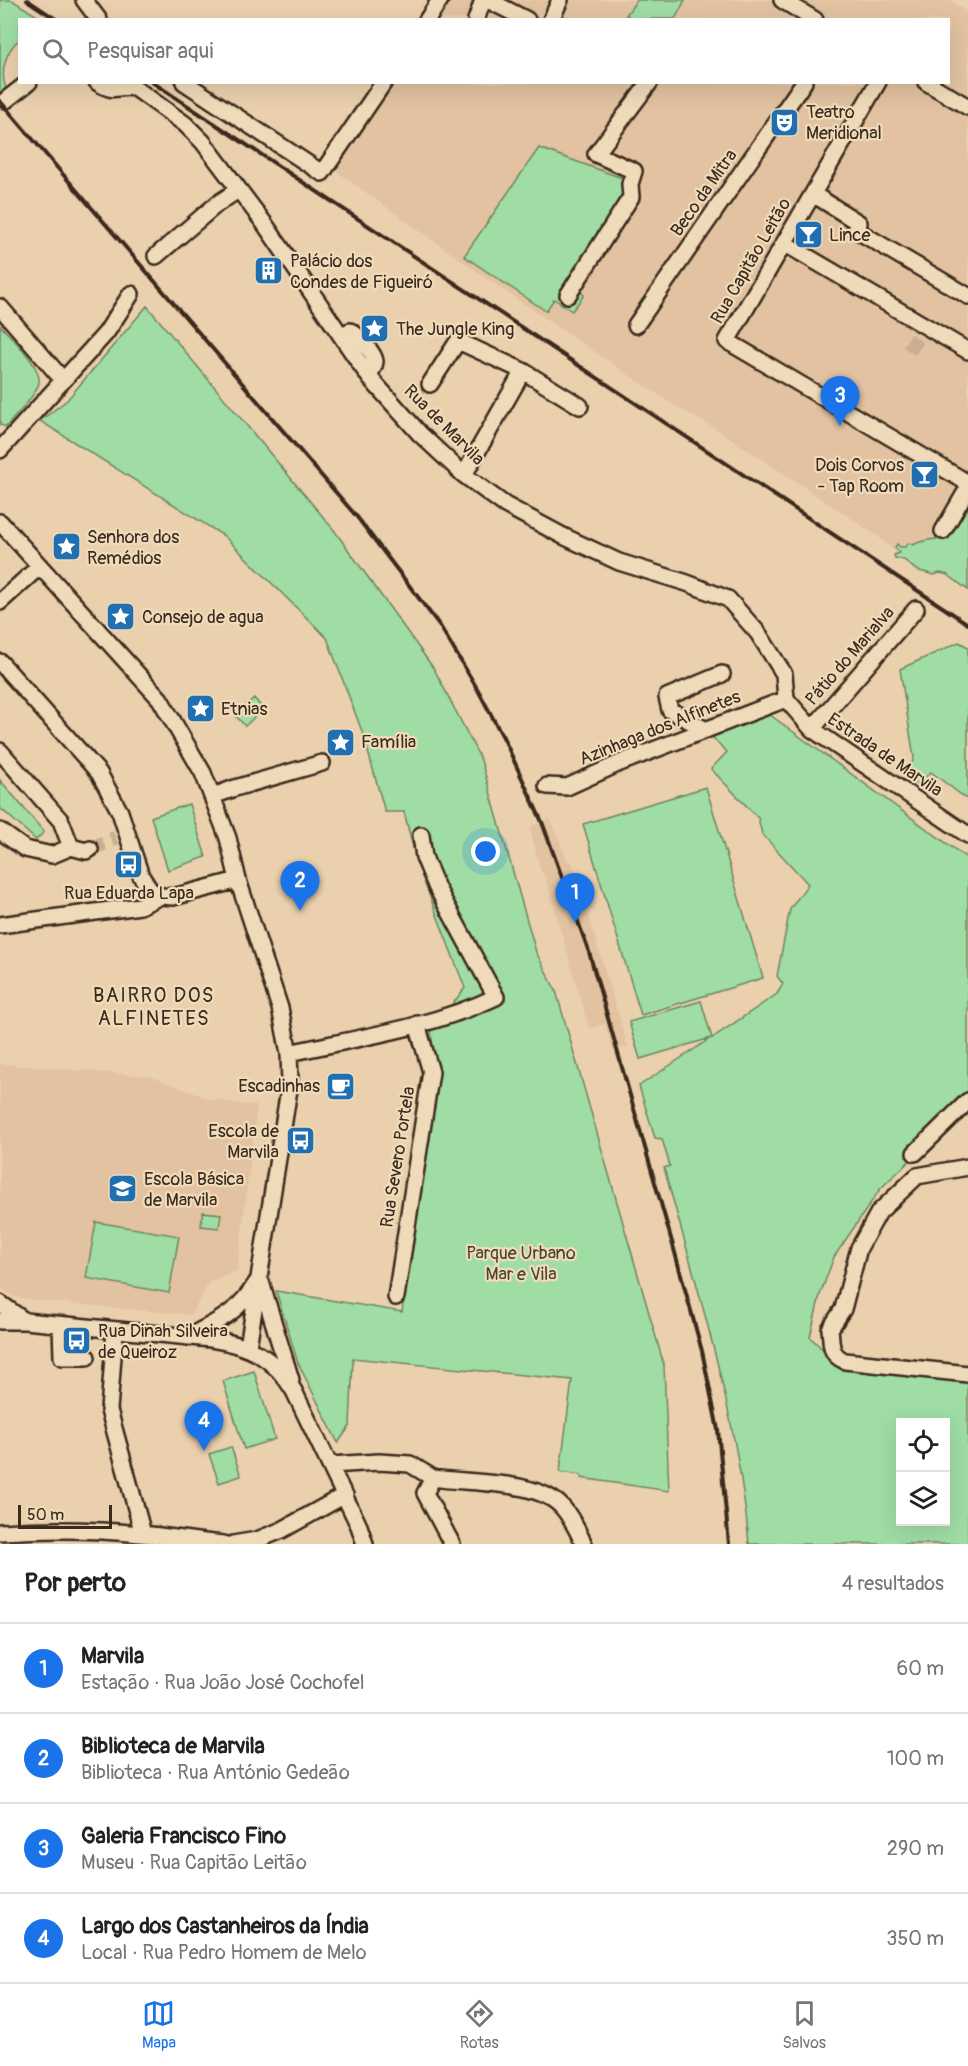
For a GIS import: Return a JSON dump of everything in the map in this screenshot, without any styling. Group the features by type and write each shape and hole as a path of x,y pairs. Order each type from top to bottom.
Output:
{"street":[{"path":"84,0 98,18"},
{"path":"428,18 440,0"},
{"path":"478,18 483,0"},
{"path":"488,0 523,18"},
{"path":"552,18 560,0"},
{"path":"782,0 813,18"},
{"path":"6,100 26,84"},
{"name":"Rua de Marvila","path":"100,84 115,90 126,87 135,88 185,123 203,141 264,223 369,375 420,434 464,475 506,505 563,536 619,561 728,599 758,633 784,674 786,699"},
{"path":"187,84 322,173 383,84"},
{"path":"568,295 631,197 630,184 634,171 596,154 648,84"},
{"name":"Beco da Mitra","path":"636,325 803,84"},
{"name":"Rua Capitão Leitão","path":"877,84 727,341 968,483"},
{"path":"929,84 968,107"},
{"path":"156,256 217,204 238,190"},
{"path":"813,194 859,223 856,230 968,296"},
{"path":"784,243 968,351"},
{"path":"0,450 106,333 131,294"},
{"path":"0,307 63,380"},
{"path":"430,384 458,341 523,371 580,406"},
{"path":"464,475 523,371"},
{"path":"943,531 968,488"},
{"path":"0,522 160,699 204,773 228,838 238,880 280,1008 289,1053 290,1083 248,1347"},
{"path":"0,602 40,566"},
{"name":"Pátio do Marialva","path":"812,729 916,609"},
{"path":"0,662 99,773 120,812 122,836 146,885 161,896"},
{"path":"706,730 670,710 667,697 722,674"},
{"name":"Estrada de Marvila","path":"786,699 812,729 968,835"},
{"name":"Azinhaga dos Alfinetes","path":"547,786 567,787 786,699"},
{"path":"0,751 61,821 71,847"},
{"path":"213,796 322,763"},
{"path":"0,831 25,849 52,855 71,847 86,851 90,849"},
{"path":"289,1053 417,1024 474,1008 496,997 437,888 424,857 421,835"},
{"path":"0,925 140,906 161,896 173,897 238,880"},
{"name":"Rua Severo Portela","path":"396,1297 431,1072 417,1024"},
{"path":"915,1153 968,1101"},
{"path":"968,1167 917,1176 879,1212 859,1248 843,1309 830,1329 833,1352 836,1357 845,1360 968,1374"},
{"path":"188,1336 220,1320 239,1307 260,1277"},
{"path":"260,1277 294,1391 345,1495 365,1544"},
{"path":"0,1304 25,1321"},
{"path":"0,1321 61,1324 229,1342 248,1347 274,1365 294,1391"},
{"path":"61,1324 62,1357 87,1357"},
{"path":"115,1330 109,1410 143,1534"},
{"path":"330,1465 379,1462 410,1464 433,1478 525,1488 542,1493 564,1509 584,1544"},
{"path":"433,1478 425,1493 452,1544"},
{"path":"233,1544 257,1540 282,1530 345,1495"},
{"path":"0,1532 81,1529 224,1544"}],"shaded area":[{"path":"446,0 951,0 968,14 968,548 909,564 879,537 718,430 672,404 493,283 332,168 389,84 950,84 950,18 434,18"},
{"path":"550,818 569,863 572,862 628,1047 613,1051 605,1024 589,1028 544,873 541,873 530,827"},
{"name":"Escola Básica de Marvila","path":"0,1064 149,1076 210,1099 257,1106 237,1271 209,1282 191,1315 32,1300 12,1296 0,1287"}],"green space":[{"path":"0,0 12,0 40,18 18,18 18,41 7,56 4,69 6,89 0,94"},
{"path":"637,0 685,0 676,18 632,18 626,15"},
{"path":"539,148 633,182 578,290 584,295 572,311 554,299 546,311 464,256"},
{"name":"Parque Urbano Mar e Vila","path":"147,306 334,530 434,669 481,760 536,952 556,991 664,1365 669,1491 581,1478 581,1475 560,1472 572,1380 353,1358 350,1426 338,1443 298,1363 276,1291 402,1312 436,1072 431,1031 465,988 417,863 404,812 385,812 363,734 327,638 224,536 40,421 67,400"},
{"path":"0,325 32,363 39,379 38,386 31,397 6,427 0,425"},
{"path":"968,506 968,590 948,575 940,573 934,575 916,570 904,560 895,558 894,555 899,553 895,548 897,544 905,547 909,543 913,545 930,540 948,539"},
{"path":"959,642 968,647 968,800 931,772 918,784 905,779 914,758 900,669"},
{"path":"254,698 263,709 245,726 235,715"},
{"path":"766,712 968,859 968,1091 953,1106 960,1113 880,1189 834,1257 820,1295 810,1337 840,1366 968,1381 968,1544 749,1544 744,1496 726,1401 703,1307 664,1168 670,1166 662,1139 655,1138 639,1086 711,1038 640,1059 629,1022 701,1001 712,1038 777,994 783,984 777,976 790,909 808,884 762,834 758,818 711,769 727,752 708,733"},
{"path":"0,780 44,832 36,840 0,808"},
{"path":"706,787 763,978 641,1015 583,824"},
{"path":"189,804 206,857 168,870 151,817"},
{"path":"203,1212 221,1214 219,1228 201,1226"},
{"path":"96,1222 179,1236 169,1293 86,1278"},
{"path":"254,1371 275,1439 244,1449 223,1381"},
{"path":"231,1447 241,1476 219,1483 209,1454"}],"tunnel":[{"path":"909,351 925,326"},
{"path":"90,849 116,838"}],"railway":[{"path":"27,0 54,18"},
{"path":"155,84 968,624"},
{"path":"0,101 357,517 440,626 504,739 542,822 589,952 674,1249 702,1351 718,1430 729,1544"}],"place":[{"name":"Teatro Meridional","path":"785,122"},
{"name":"Lince","path":"808,235"},
{"name":"Palácio dos Condes de Figueiró","path":"269,271"},
{"name":"The Jungle King","path":"375,329"},
{"name":"Galeria Francisco Fino","path":"840,426"},
{"name":"Dois Corvos - Tap Room","path":"925,475"},
{"name":"Senhora dos Remédios","path":"66,547"},
{"name":"Consejo de agua","path":"121,617"},
{"name":"Etnias","path":"200,709"},
{"name":"Família","path":"340,742"},
{"name":"Rua Eduarda Lapa","path":"129,864"},
{"name":"Biblioteca de Marvila","path":"300,911"},
{"name":"Marvila","path":"575,923"},
{"name":"Escadinhas","path":"341,1086"},
{"name":"Escola de Marvila","path":"300,1141"},
{"name":"Escola Básica de Marvila","path":"123,1189"},
{"name":"Rua Dinah Silveira de Queiroz","path":"77,1341"},
{"name":"Largo dos Castanheiros da Índia","path":"204,1451"}],"district":[{"name":"BAIRRO DOS ALFINETES","path":"154,1006"}]}
